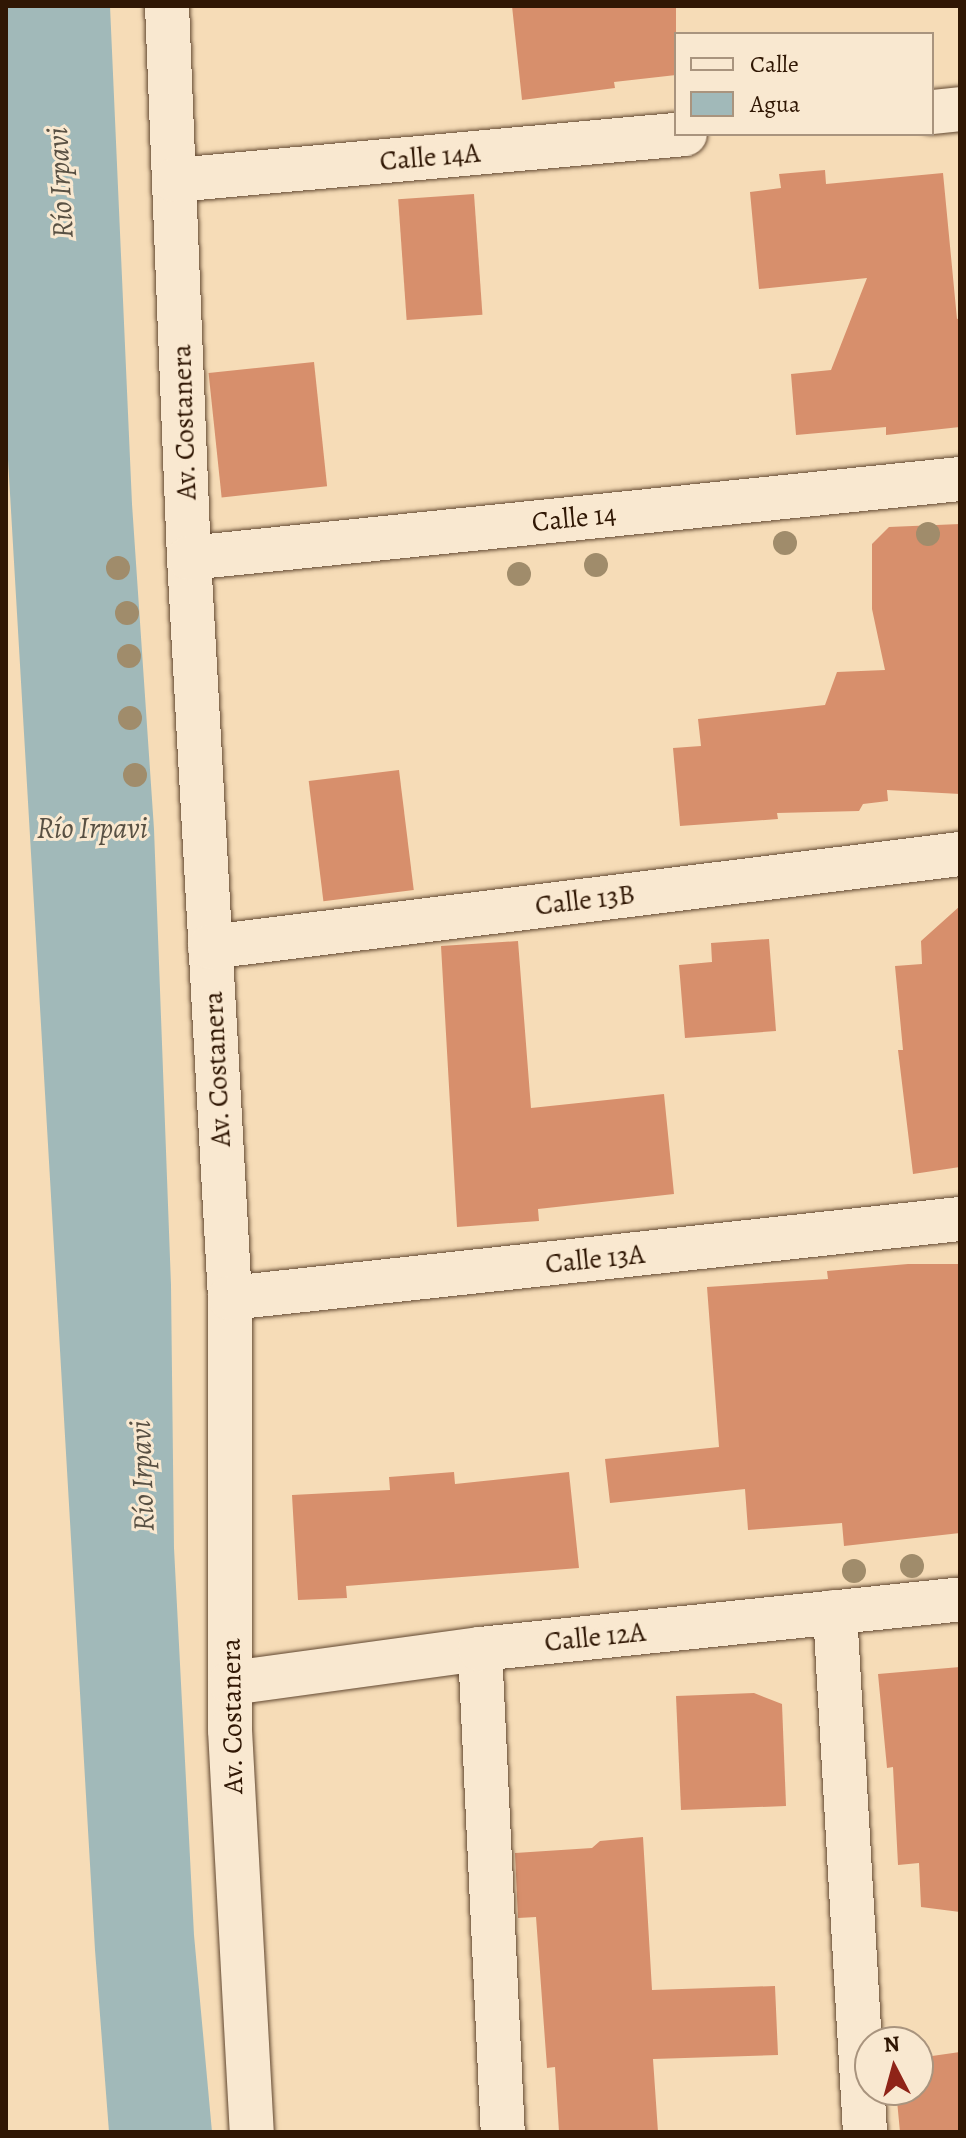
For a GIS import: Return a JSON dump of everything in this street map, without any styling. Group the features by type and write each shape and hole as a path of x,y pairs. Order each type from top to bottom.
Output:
{"street":[{"name":"Av. Costanera","path":"167,6 189,558 230,1298 230,1730 252,2132"},
{"path":"934,112 960,109"},
{"name":"Calle 14A","path":"175,180 674,135"},
{"name":"Calle 14","path":"189,558 960,479"},
{"name":"Calle 13B","path":"210,947 960,854"},
{"name":"Calle 13A","path":"230,1298 960,1219"},
{"name":"Calle 12A","path":"231,1683 480,1649 960,1599"},
{"path":"835,1612 865,2132"},
{"path":"480,1649 503,2132"}],"water":[{"name":"Río Irpavi","path":"6,6 110,6 132,504 154,829 171,1285 174,1548 194,1935 212,2132 109,2132 95,1950 6,425"}],"building":[{"path":"512,6 676,6 674,75 614,82 615,88 522,100"},
{"path":"825,170 826,184 943,173 957,319 960,318 960,427 886,435 886,427 796,435 791,374 831,370 867,278 759,289 750,192 781,188 779,174"},
{"path":"474,194 482,315 407,320 398,199"},
{"path":"314,362 327,486 222,497 209,373"},
{"path":"960,524 960,794 887,790 888,801 863,804 859,811 777,813 778,819 680,826 673,748 701,746 698,719 825,705 837,672 885,670 872,609 872,544 889,527"},
{"path":"399,770 414,890 323,901 309,781"},
{"path":"960,906 960,1167 913,1174 898,1050 903,1050 895,966 922,964 921,941"},
{"path":"769,939 776,1031 685,1038 679,965 712,962 711,943"},
{"path":"518,941 531,1108 664,1094 674,1194 538,1209 539,1221 457,1227 441,946"},
{"path":"908,1264 960,1264 960,1533 844,1546 842,1523 748,1530 745,1489 610,1503 605,1459 719,1447 707,1287 828,1279 827,1271"},
{"path":"454,1472 455,1484 569,1472 579,1568 346,1586 347,1598 298,1600 292,1495 390,1490 389,1477"},
{"path":"960,1667 960,1912 921,1907 919,1863 898,1865 893,1767 887,1768 878,1674"},
{"path":"754,1693 782,1704 786,1806 681,1810 676,1696"},
{"path":"643,1837 652,1990 775,1986 778,2055 653,2059 658,2132 559,2132 555,2067 547,2068 536,1917 518,1918 515,1853 592,1848 600,1841"},
{"path":"960,2052 960,2132 900,2132 898,2106 934,2106 934,2056"}]}
